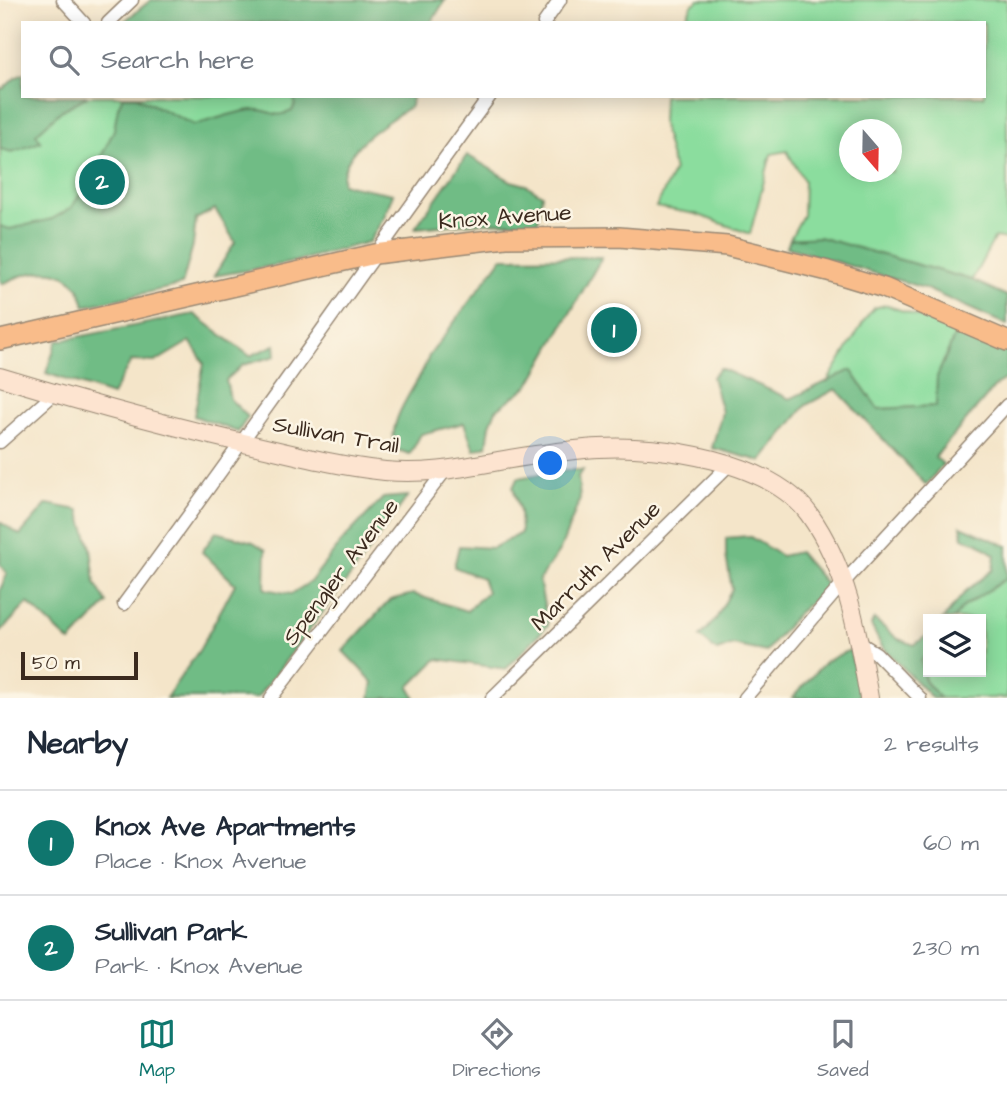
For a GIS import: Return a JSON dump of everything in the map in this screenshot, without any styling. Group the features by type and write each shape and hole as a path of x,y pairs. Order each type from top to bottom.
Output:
{"main road":[{"name":"Knox Avenue","path":"0,340 375,254 453,243 551,237 619,237 727,246 828,271 884,288 1007,341"}],"street":[{"path":"64,0 82,21"},
{"path":"110,21 132,0"},
{"path":"545,21 560,0"},
{"path":"124,604 489,98"},
{"name":"Sullivan Trail","path":"0,377 242,443 352,467 415,473 444,471 534,455 600,447 697,455 730,464 788,492 808,512 820,531 853,608 869,698"},
{"path":"0,442 55,393"},
{"path":"745,698 844,582 1007,405"},
{"name":"Marruth Avenue","path":"492,698 730,464"},
{"name":"Spengler Avenue","path":"271,698 444,471"},
{"path":"860,643 876,653 920,698"}],"green space":[{"path":"151,0 445,0 432,21 125,21"},
{"path":"699,0 1007,0 1007,239 995,237 972,280 819,238 790,239 803,215 804,181 787,151 771,154 750,234 696,214 656,207 674,171 662,123 663,98 986,98 986,21 685,21 692,5"},
{"path":"21,75 21,98 84,98 62,110 36,134 41,142 12,152 0,149 0,88 3,89"},
{"path":"29,98 362,98 0,264 0,121"},
{"path":"122,98 139,98 194,125 245,111 260,110 278,115 286,113 292,111 294,98 412,98 411,106 366,138 349,158 344,171 342,184 393,194 384,217 369,242 289,263 214,276 235,242 215,209 196,219 193,245 182,285 85,306 78,287 60,274 31,273 2,284 0,226 10,229 52,219 71,208 89,182 114,130"},
{"path":"467,155 511,181 526,185 542,195 538,222 472,223 415,228"},
{"path":"819,237 972,280 1007,296 1007,325 924,288 787,247 790,239"},
{"path":"602,257 529,385 496,410 490,425 487,446 474,450 464,423 421,434 410,454 394,449 395,424 429,356 502,258"},
{"path":"886,305 957,330 937,377 936,406 878,409 851,370 826,384 866,318 874,308"},
{"path":"194,314 250,356 275,345 276,356 243,365 226,380 230,399 248,417 238,432 194,416 204,363 190,341 155,362 131,361 112,395 46,373 57,341"},
{"path":"957,330 1007,350 1007,378 997,384 935,457 943,464 926,485 836,389 806,405 761,461 712,448 722,412 712,377 720,368 790,399 851,370 878,409 936,406 937,377"},
{"path":"583,470 578,476 580,499 560,550 539,580 548,625 506,669 437,659 409,687 415,698 370,698 373,682 343,651 390,600 413,594 467,611 487,592 482,578 454,567 459,546 493,548 521,533 520,512 513,487 518,478"},
{"path":"408,496 257,698 166,698 200,649 235,584 202,552 216,532 253,542 266,550 265,589 291,594 310,582 344,539 383,498"},
{"path":"47,504 79,510 91,548 95,583 107,603 70,642 28,603 0,632 0,590 7,574 0,564 0,522 20,535"},
{"path":"961,526 1007,546 1007,578 963,607 957,614 947,614 966,591 993,570 995,555 978,543 963,538"},
{"path":"749,536 781,556 799,552 828,586 796,615 766,652 733,645 717,651 700,637 716,619 732,589 726,556 726,538"},
{"path":"1007,578 1007,698 940,698 925,681 924,677 986,677 986,614 957,614 963,607"},
{"path":"874,619 898,639 914,645 923,639 923,677 940,698 932,698 881,645 871,625"},
{"path":"850,650 860,698 792,698 826,661"}],"place":[{"name":"Sullivan Park","path":"102,182"},
{"name":"Knox Ave Apartments","path":"614,330"}]}
